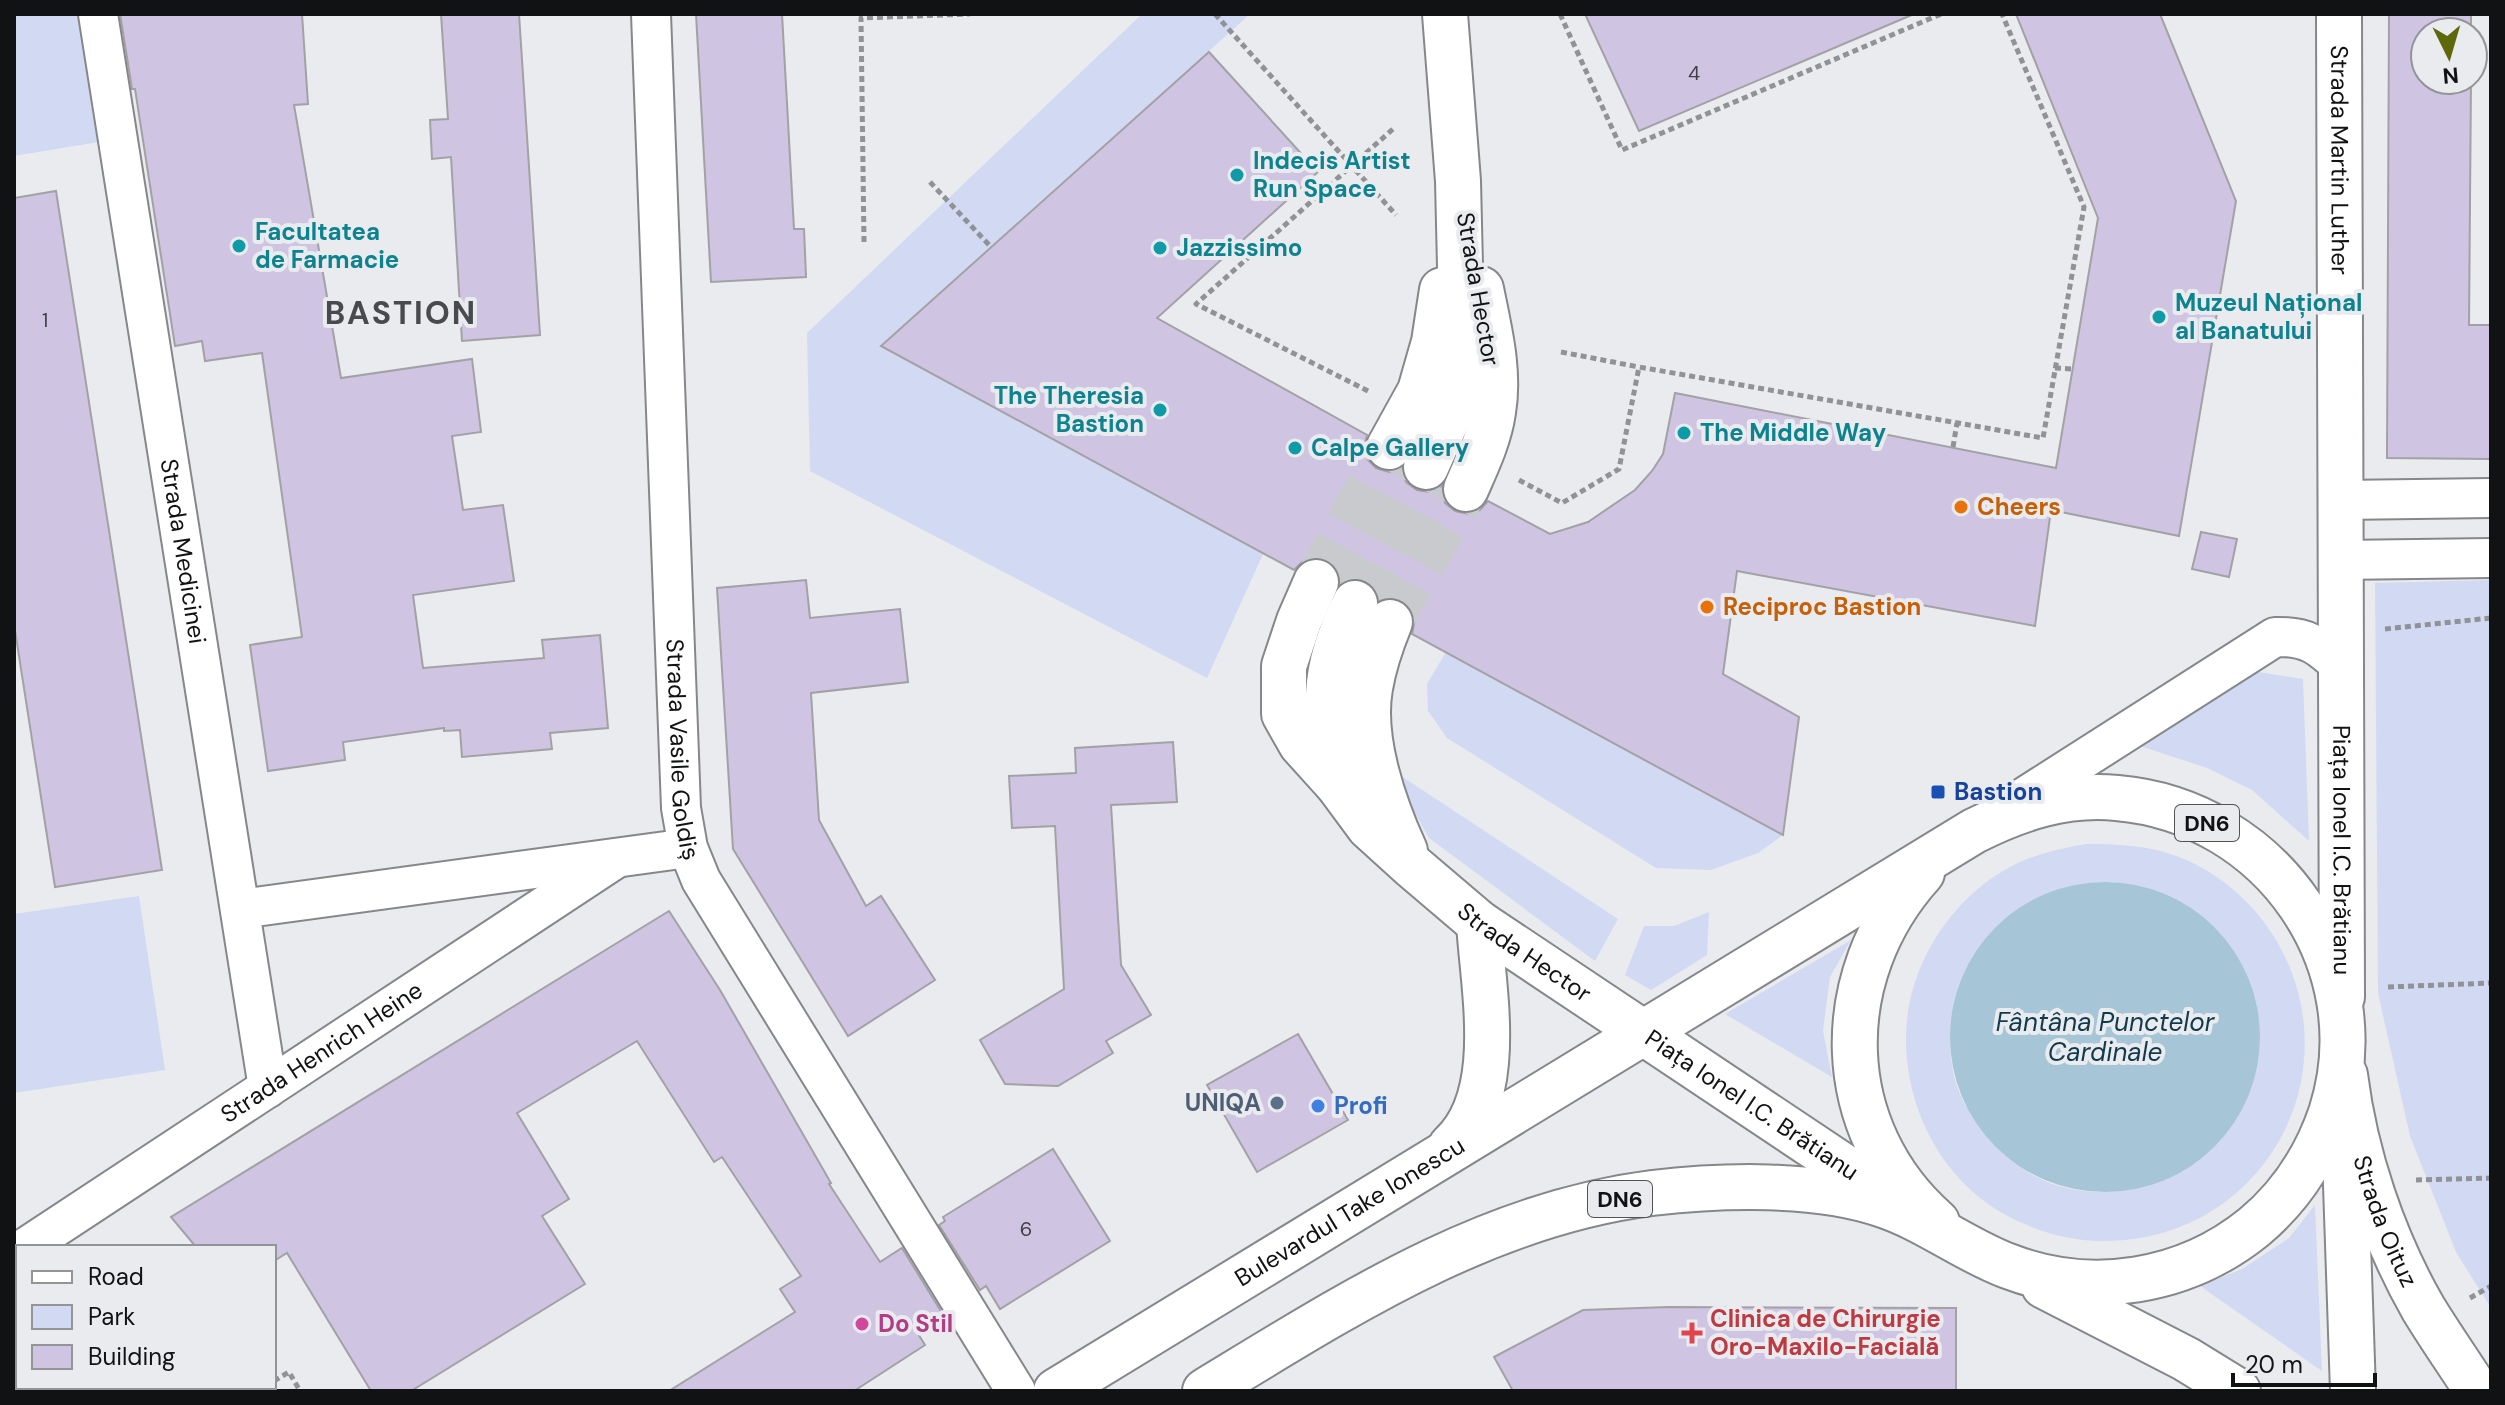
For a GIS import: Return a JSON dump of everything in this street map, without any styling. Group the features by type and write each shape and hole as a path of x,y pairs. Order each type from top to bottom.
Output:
{"main road":[{"name":"Strada Hector","path":"1445,14 1458,181 1494,351 1494,410 1485,444 1466,489"},
{"name":"Strada Martin Luther","path":"2339,14 2341,500"},
{"name":"Strada Hector","path":"1407,457 1420,391 1434,342 1458,181"},
{"name":"Piața Ionel I.C. Brătianu","path":"2341,500 2342,1035 2353,1391"},
{"name":"Strada Hector","path":"1316,582 1284,666 1284,714 1301,744 1338,785 1369,827 1479,923 1644,1032"},
{"name":"Strada Hector","path":"1338,785 1328,732 1328,679 1341,631 1372,613 1378,652 1369,691 1370,737 1390,819 1412,866"},
{"name":"Piața Ionel I.C. Brătianu","path":"1957,842 1924,870 1885,922 1867,961 1857,1003 1854,1047 1865,1111 1881,1151 1904,1188 1918,1204 1977,1251 2006,1265 2048,1278 2114,1283 2157,1276 2227,1246 2270,1212 2310,1161 2335,1100 2342,1035 2337,993 2332,973 2307,915 2268,866 2217,827 2158,804 2095,797 2053,801 2012,812 1974,831 1644,1032 1931,1225 1977,1251 2186,1359 2238,1391"},
{"path":"1411,1174 1458,1140 1471,1120 1482,1093 1487,1046 1479,923"},
{"name":"Bulevardul Take Ionescu","path":"1056,1391 1644,1032"},
{"name":"Strada Oituz","path":"2342,1035 2353,1124 2380,1212 2423,1308 2477,1391"},
{"name":"DN6","path":"1205,1391 1344,1307 1414,1270 1492,1234 1599,1202 1654,1193 1755,1188 1813,1190 1884,1205 1912,1216 1977,1251"},
{"path":"2186,1359 2223,1391"}],"street":[{"path":"80,14 100,60 111,96"},
{"name":"Strada Medicinei","path":"98,14 268,1088"},
{"name":"Strada Vasile Goldiș","path":"651,14 679,776 688,848 701,880 1016,1391"},
{"path":"2341,500 2491,498"},
{"path":"2340,560 2491,558"},
{"name":"Piața Ionel I.C. Brătianu","path":"1957,842 2275,637 2292,636 2317,644 2341,666"},
{"path":"240,909 688,848"},
{"name":"Strada Henrich Heine","path":"29,1245 617,858"}],"path":[{"path":"864,242 861,18 970,14"},
{"path":"1215,14 1396,215"},
{"path":"1560,14 1622,150 1941,14"},
{"path":"1561,352 2043,438 2084,207 2002,14"},
{"path":"1369,392 1196,304 1393,129"},
{"path":"930,182 991,247"},
{"path":"1519,480 1562,503 1619,469 1639,367"},
{"path":"2055,368 2073,369"},
{"path":"1953,447 1957,423"},
{"path":"2376,630 2491,618"},
{"path":"2381,987 2491,983"},
{"path":"2405,1180 2491,1178"},
{"path":"2466,1301 2491,1286"},
{"path":"276,1380 289,1372 300,1391"}],"green space":[{"path":"14,14 87,14 105,141 14,156"},
{"path":"1142,14 1250,14 882,346 1263,554 1207,678 810,471 807,333"},
{"path":"2491,580 2491,1308 2456,1252 2410,1136 2378,993 2375,583"},
{"path":"1446,652 1783,835 1758,853 1711,870 1656,868 1447,738 1428,711 1427,684"},
{"path":"2246,670 2303,679 2309,841 2252,790 2207,768 2131,743"},
{"path":"1389,768 1618,919 1595,961 1429,838"},
{"path":"2086,844 2126,845 2166,852 2191,862 2232,889 2265,923 2288,963 2301,1007 2305,1052 2297,1098 2279,1141 2249,1181 2226,1202 2185,1225 2140,1238 2105,1241 2054,1234 2022,1223 1984,1201 1964,1184 1934,1143 1922,1120 1908,1070 1907,1016 1913,988 1936,937 1953,914 1973,893 2020,862","holes":["2112,882 2153,891 2189,909 2219,934 2241,964 2255,1000 2260,1038 2254,1077 2237,1116 2222,1137 2204,1155 2183,1169 2124,1190 2091,1192 2059,1186 2029,1173 2016,1162 1963,1102 1952,1067 1950,1040 1953,1007 1962,977 1977,950 1997,926 2021,907 2049,893 2079,885"]},
{"path":"139,896 165,1070 14,1093 14,914"},
{"path":"1709,912 1707,955 1651,990 1625,975 1644,926 1674,926"},
{"path":"1851,940 1830,977 1823,1031 1832,1077 1725,1014"},
{"path":"2315,1205 2322,1371 2200,1286 2242,1269 2289,1238"}],"water":[{"name":"Fântâna Punctelor Cardinale","path":"2105,882 2135,885 2164,894 2191,908 2215,927 2234,951 2248,978 2257,1007 2260,1037 2257,1067 2248,1096 2234,1123 2215,1147 2191,1166 2164,1180 2135,1189 2105,1192 2075,1189 2046,1180 2019,1166 1995,1147 1976,1123 1962,1096 1953,1067 1950,1037 1953,1007 1962,978 1976,951 1995,927 2019,908 2046,894 2075,885"}],"building":[{"path":"120,14 302,14 308,104 294,105 341,378 472,359 481,432 452,436 463,510 503,505 514,581 413,595 423,668 544,658 542,640 600,635 608,728 550,733 552,749 462,757 460,730 444,731 444,728 343,742 345,760 268,771 250,645 302,637 262,353 205,361 202,341 175,346 135,89 132,89"},
{"path":"441,14 519,14 540,335 462,341 451,157 432,159 430,120 448,119"},
{"path":"696,14 782,14 794,229 804,229 806,277 711,282"},
{"path":"1585,14 1914,14 1639,131"},
{"name":"The Theresia Bastion","path":"2016,14 2160,14 2236,201 2179,536 2051,510 2035,626 1737,571 1723,674 1799,717 1783,835 1412,634 1415,619 1409,606 1399,599 1387,597 1380,600 1376,589 1366,581 1354,578 1340,583 1336,567 1325,559 1314,557 1294,570 881,346 1209,52 1318,172 1157,318 1367,435 1364,448 1367,459 1376,468 1389,472 1401,469 1406,482 1417,490 1429,492 1442,486 1445,503 1455,511 1469,514 1480,510 1488,501 1550,534 1588,522 1635,490 1652,471 1663,454 1675,393 2056,468 2098,218"},
{"path":"2389,14 2471,14 2409,16 2409,96 2471,96 2469,325 2491,325 2491,459 2387,458"},
{"path":"56,191 162,870 55,887 14,624 14,198"},
{"path":"2201,532 2237,539 2229,577 2192,569"},
{"path":"806,580 810,618 900,609 908,682 811,693 819,820 866,906 881,896 935,980 848,1036 733,849 717,588"},
{"path":"1173,742 1177,802 1111,805 1121,965 1151,1015 1106,1041 1113,1053 1058,1086 1005,1084 980,1040 1064,989 1055,826 1012,828 1009,776 1076,773 1075,748"},
{"path":"669,911 720,990 829,1184 880,1262 902,1248 942,1313 915,1329 925,1345 854,1391 669,1391 795,1312 780,1289 801,1276 722,1157 714,1162 637,1041 517,1113 569,1199 542,1216 585,1284 411,1391 371,1391 287,1253 276,1260 276,1245 194,1245 171,1217"},
{"name":"UNIQA","path":"1298,1034 1348,1120 1257,1172 1207,1085"},
{"path":"1053,1149 1110,1241 1000,1309 986,1286 980,1290 939,1225 945,1221 943,1217"},
{"name":"Clinica de Chirurgie Oro-Maxilo-Facială","path":"1668,1307 1956,1308 1956,1391 1513,1391 1494,1357 1583,1310"}],"tunnel":[{"path":"1316,582 1389,447"},
{"path":"1355,603 1426,467"},
{"path":"1390,622 1466,489"}],"place":[{"name":"Indecis Artist Run Space","path":"1237,175"},
{"name":"Facultatea de Farmacie","path":"239,246"},
{"name":"Jazzissimo","path":"1160,248"},
{"name":"Muzeul Național al Banatului","path":"2159,317"},
{"name":"The Theresia Bastion","path":"1160,410"},
{"name":"The Middle Way","path":"1684,433"},
{"name":"Calpe Gallery","path":"1295,448"},
{"name":"Cheers","path":"1961,507"},
{"name":"Reciproc Bastion","path":"1707,607"},
{"name":"Bastion","path":"1938,792"},
{"name":"UNIQA","path":"1277,1103"},
{"name":"Profi","path":"1318,1106"},
{"name":"Do Stil","path":"862,1324"},
{"name":"Clinica de Chirurgie Oro-Maxilo-Facială","path":"1692,1333"}],"district":[{"name":"BASTION","path":"401,313"}]}
